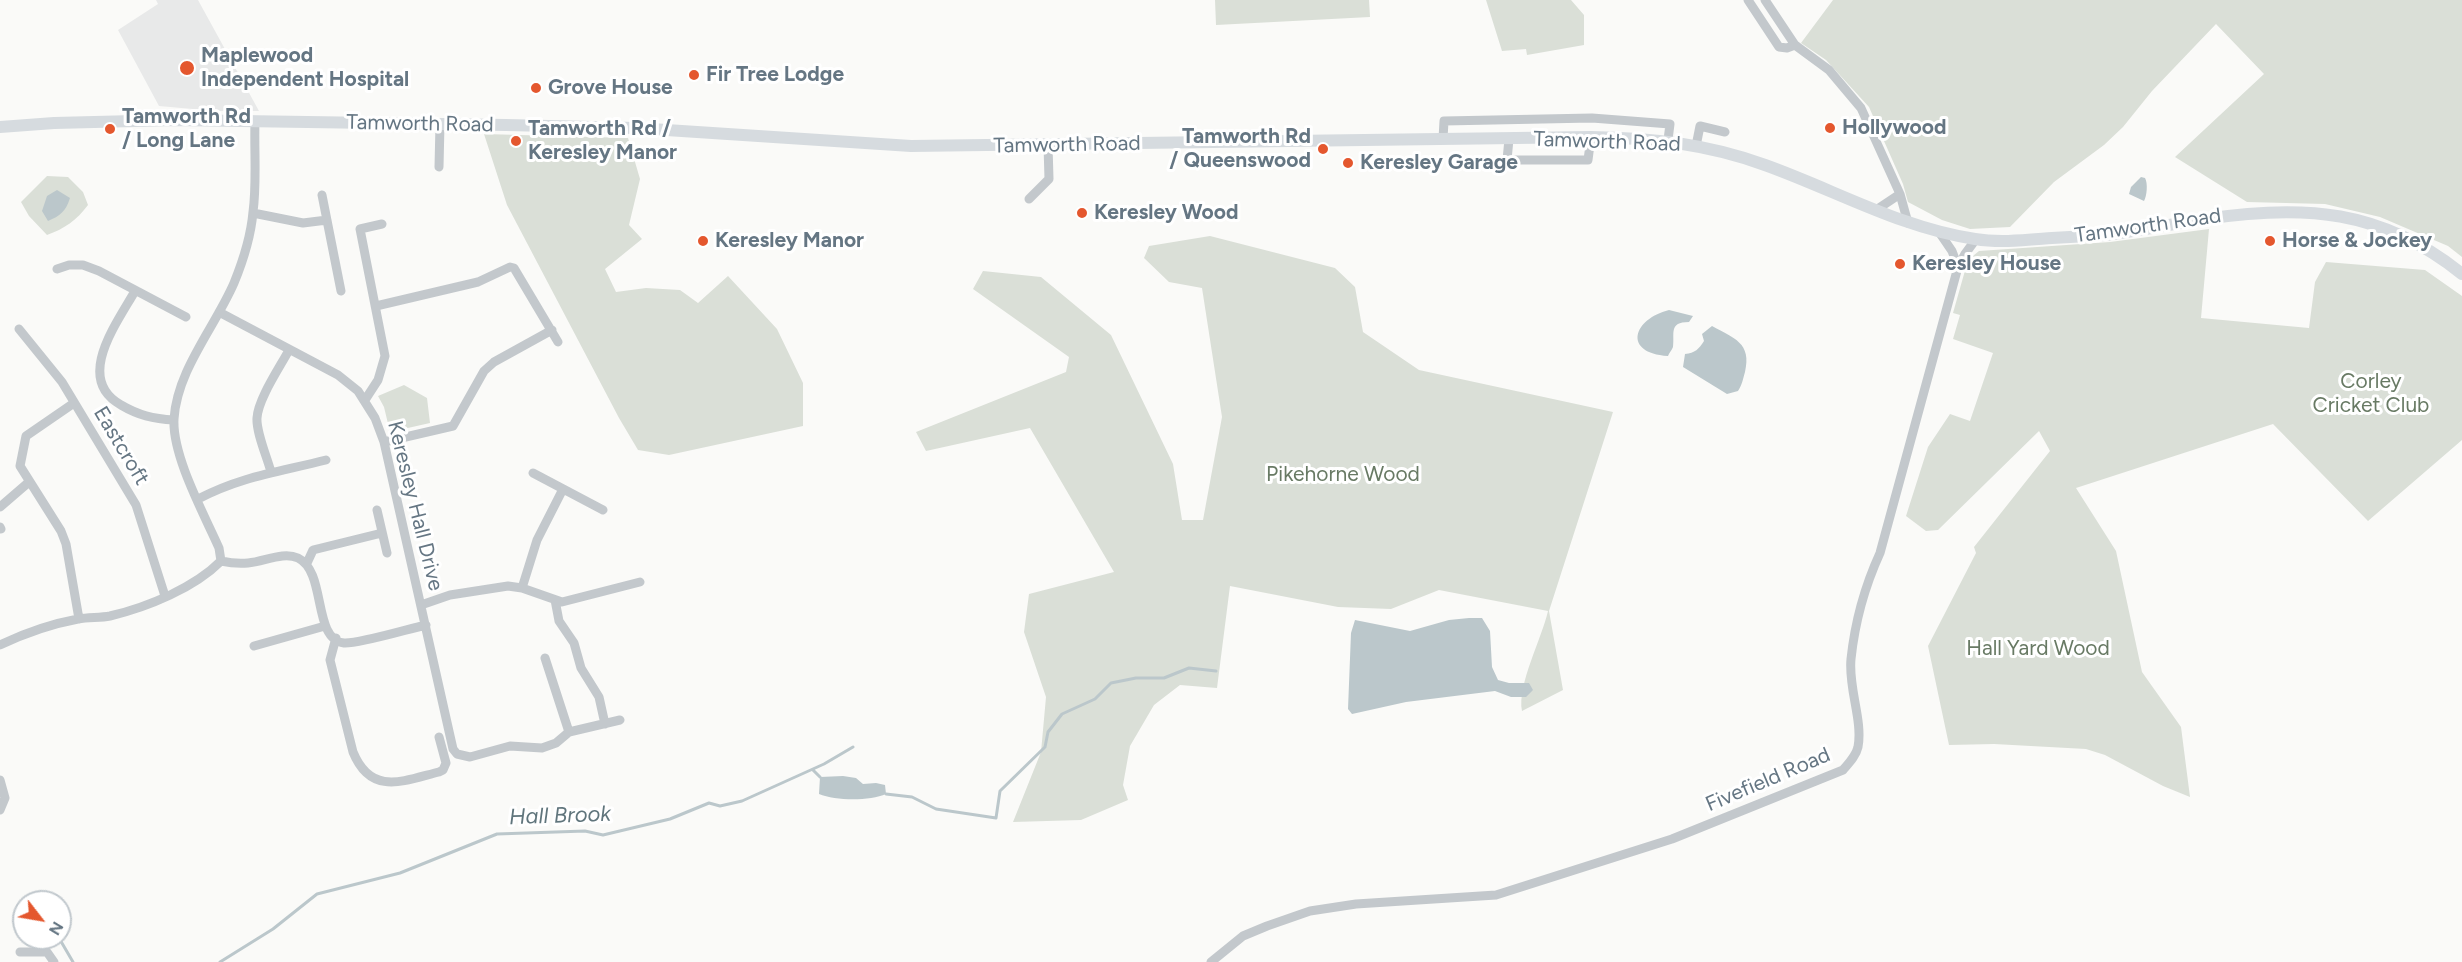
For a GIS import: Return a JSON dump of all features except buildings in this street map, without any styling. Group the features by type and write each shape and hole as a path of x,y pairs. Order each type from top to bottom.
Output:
{"main road":[{"name":"Tamworth Road","path":"0,127 98,121 255,121 636,128 911,146 1591,137 1668,140 1764,164 1908,223 1976,239 2000,241 2107,234 2246,213 2316,212 2352,218 2395,232 2434,252 2462,273"}],"street":[{"path":"1748,0 1779,47 1787,48 1796,45"},
{"path":"1765,0 1796,45 1829,70 1861,108 1900,194 1908,223"},
{"path":"1443,139 1444,121 1592,118 1670,124 1668,140"},
{"path":"0,645 45,627 79,619 108,616 165,596 207,575 220,561 219,548 182,463 175,437 174,420 183,380 237,274 253,213 255,121"},
{"path":"439,167 440,124"},
{"path":"1696,146 1696,125 1725,132"},
{"path":"1509,139 1507,160 1588,160 1591,137"},
{"path":"1029,199 1049,179 1048,145"},
{"path":"1876,210 1900,194"},
{"path":"322,195 341,291"},
{"path":"253,213 303,223 327,220"},
{"path":"365,400 378,380 385,356 360,229 382,224"},
{"path":"1939,232 1952,251 1958,267"},
{"name":"Fivefield Road","path":"1211,962 1243,936 1310,911 1356,904 1496,895 1672,839 1843,770 1858,749 1851,685 1856,617 1867,581 1880,553 1958,267 1976,239"},
{"path":"57,269 69,265 83,265 99,271 186,317"},
{"path":"376,306 478,282 510,267 518,271 558,342"},
{"path":"135,291 101,355 98,370 100,383 110,398 137,415 174,420"},
{"name":"Keresley Hall Drive","path":"219,312 338,375 358,391 375,418 384,442 453,748 457,754 470,757 510,746 542,748 555,743 569,732"},
{"name":"Eastcroft","path":"19,329 62,382 136,505 165,596"},
{"path":"384,442 453,426 484,371 494,362 552,330"},
{"path":"271,472 257,416 260,405 290,350"},
{"path":"74,403 26,436 20,466 61,531 66,544 79,619"},
{"path":"198,499 225,485 326,460"},
{"path":"533,473 603,510"},
{"path":"0,507 29,482"},
{"path":"522,588 537,540 563,489"},
{"path":"377,510 387,554"},
{"path":"307,563 313,550 382,533"},
{"path":"220,561 231,564 250,563 288,555 307,563 312,573 325,626 336,638 346,643 426,625"},
{"path":"421,605 450,595 508,586 522,588 555,600 571,600 640,582"},
{"path":"555,600 560,621 574,644 581,668 598,697 605,724"},
{"path":"254,646 325,626"},
{"path":"336,638 330,660 353,752 358,764 367,774 386,783 440,772 446,763 439,736"},
{"path":"545,658 569,732 620,720"},
{"path":"0,780 5,798 0,810"},
{"path":"20,952 46,952 54,962"}],"shaded area":[{"name":"Maplewood Independent Hospital","path":"156,0 198,0 259,111 215,111 159,106 118,30 158,4"},
{"path":"2141,177 2145,178 2147,183 2144,201 2129,194 2131,187"},
{"path":"57,190 70,198 62,212 48,221 42,211 47,196"},
{"path":"1669,310 1693,316 1689,322 1675,326 1673,347 1668,356 1653,354 1644,349 1639,342 1638,335 1647,321"},
{"path":"1712,326 1734,338 1746,354 1745,372 1738,391 1727,394 1683,367 1685,354 1698,348 1704,341 1702,334"},
{"path":"1482,618 1490,631 1492,667 1498,680 1509,683 1529,683 1533,690 1526,697 1511,697 1495,691 1406,702 1352,714 1348,709 1351,633 1355,620 1410,631 1449,620"},
{"path":"820,777 856,778 863,784 885,785 886,794 853,799 819,794"}],"green space":[{"path":"1215,0 1369,0 1370,17 1216,25"},
{"path":"1486,0 1571,0 1584,15 1584,45 1527,55 1526,49 1502,51"},
{"path":"1833,0 2462,0 2462,257 2448,246 2380,217 2325,204 2247,202 2175,157 2264,74 2216,24 2152,91 2123,127 2104,145 2054,182 2010,227 1970,229 1942,220 1908,202 1903,184 1869,107 1826,60 1801,43"},
{"path":"484,134 628,138 640,179 629,225 642,239 605,269 616,292 646,288 680,290 698,303 728,276 777,329 803,383 803,426 669,455 638,450 507,205"},
{"path":"47,176 68,177 83,192 88,205 70,223 47,235 29,216 21,202"},
{"path":"2209,229 2201,318 2309,328 2315,282 2326,262 2425,270 2462,296 2462,440 2368,521 2273,424 2076,488 2116,551 2142,672 2181,727 2190,797 2163,786 2105,755 2086,749 1994,744 1949,745 1928,646 1976,553 1974,547 2050,451 2039,431 1938,530 1926,531 1906,516 1928,447 1950,414 1970,421 1993,353 1953,339 1960,315 1953,313 1968,260 1979,251 2110,242"},
{"name":"Pikehorne Wood","path":"1210,236 1335,268 1355,287 1363,332 1419,370 1613,412 1549,611 1563,690 1522,711 1521,700 1526,675 1548,611 1439,590 1391,609 1338,607 1230,586 1217,688 1180,685 1154,705 1130,746 1123,785 1128,800 1081,820 1013,822 1041,752 1046,697 1024,632 1029,594 1114,572 1030,428 926,451 916,432 1066,372 1069,357 973,289 983,271 1041,277 1111,335 1173,464 1182,520 1203,520 1222,417 1202,288 1169,282 1144,258 1149,246"},
{"path":"404,385 427,398 430,423 390,432 384,407 378,396"}],"waterway":[{"name":"Hall Brook","path":"886,794 912,797 936,809 996,818 1000,791 1045,747 1048,732 1062,714 1095,699 1111,683 1136,678 1164,678 1189,668 1216,671"},
{"name":"Hall Brook","path":"220,962 273,929 317,894 400,873 497,834 585,831 603,835 670,819 709,803 720,806 742,801 824,764 853,747"},
{"name":"Hall Brook","path":"813,770 820,777"},
{"path":"66,950 73,962"}],"place":[{"name":"Maplewood Independent Hospital","path":"187,68"},
{"name":"Fir Tree Lodge","path":"694,75"},
{"name":"Grove House","path":"536,88"},
{"name":"Hollywood","path":"1830,128"},
{"name":"Tamworth Rd / Long Lane","path":"110,129"},
{"name":"Tamworth Rd / Keresley Manor","path":"516,141"},
{"name":"Tamworth Rd / Queenswood","path":"1323,149"},
{"name":"Keresley Garage","path":"1348,163"},
{"name":"Keresley Wood","path":"1082,213"},
{"name":"Keresley Manor","path":"703,241"},
{"name":"Horse & Jockey","path":"2270,241"},
{"name":"Keresley House","path":"1900,264"}],"park label":[{"name":"Corley Cricket Club","path":"2371,394"},
{"name":"Hall Yard Wood","path":"2038,649"}]}
